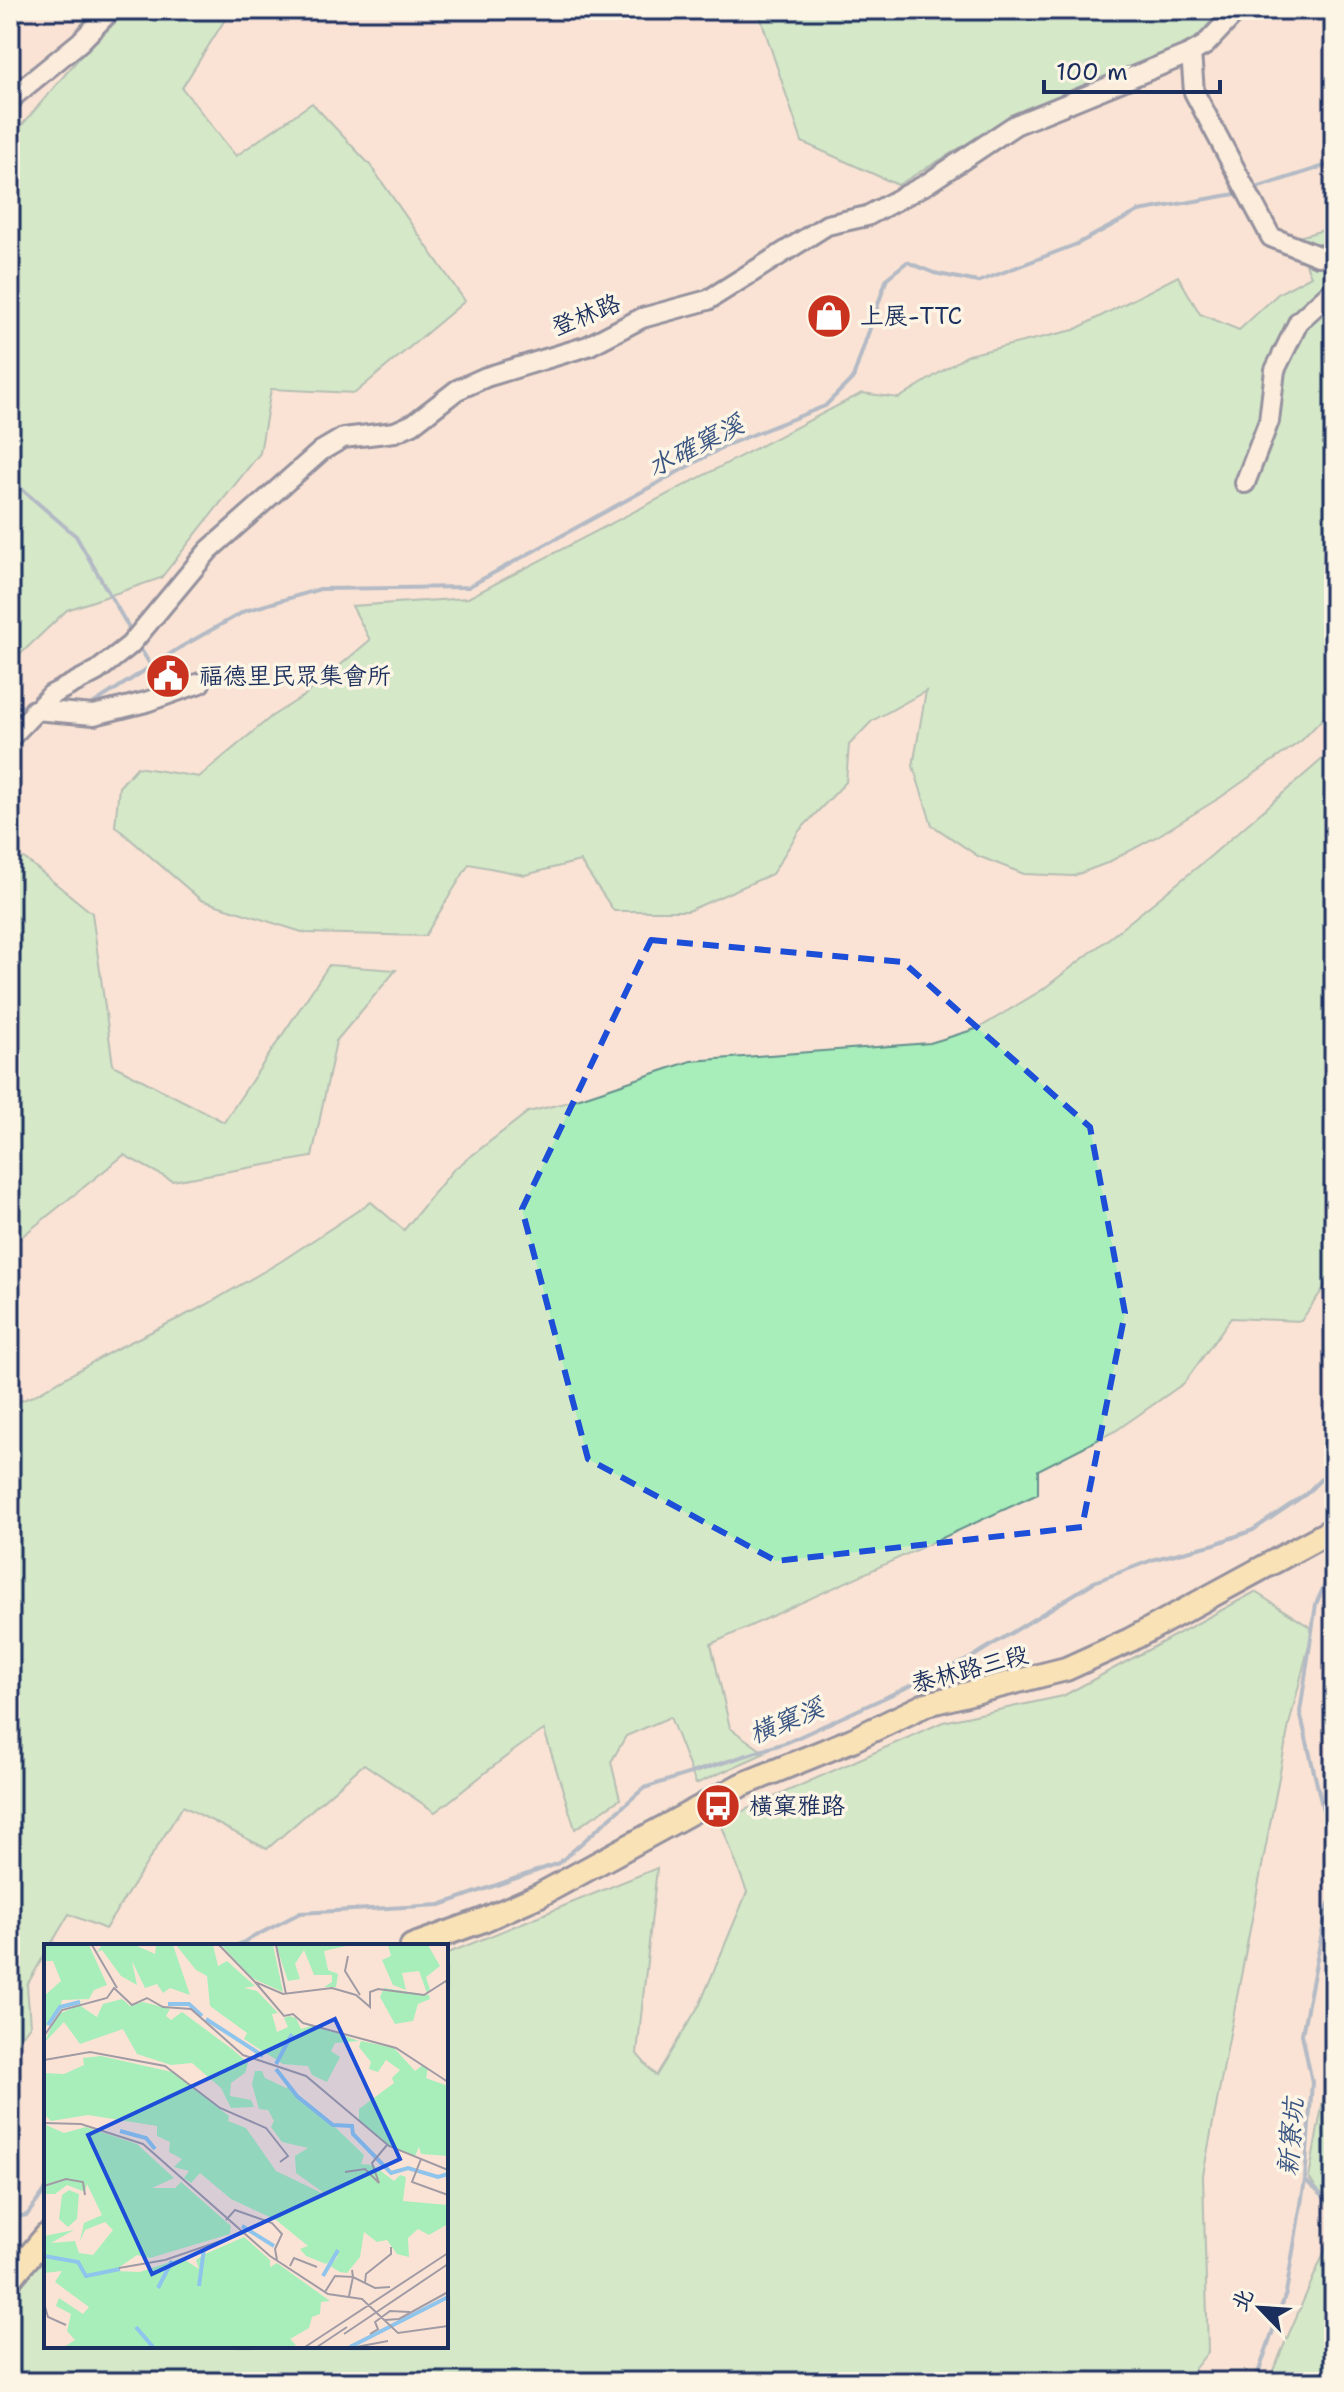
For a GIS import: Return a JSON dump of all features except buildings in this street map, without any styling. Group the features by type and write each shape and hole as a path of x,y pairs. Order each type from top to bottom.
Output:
{"main road":[{"name":"泰林路三段","path":"418,1944 540,1895 741,1785 852,1740 927,1704 1066,1669 1130,1640 1328,1532"},
{"path":"10,2279 44,2238"}],"street":[{"path":"10,102 80,42 111,10"},
{"name":"登林路","path":"10,738 39,706 76,680 97,671 130,645 209,550 321,451 343,438 395,432 413,424 457,390 486,377 588,346 642,318 708,300 827,225 867,216 925,185 1015,125 1191,53 1205,45 1238,10"},
{"path":"1191,53 1194,92 1271,237 1318,256 1334,254"},
{"path":"1245,483 1269,421 1275,370 1299,321 1334,289"},
{"path":"39,706 94,715 146,702 200,683"}],"highlighted area":[{"path":"651,940 903,962 1090,1127 1125,1313 1082,1527 776,1561 588,1459 522,1209"}],"green space":[{"path":"128,10 231,10 182,88 236,156 312,103 370,165 465,301 355,393 271,389 260,453 161,578 67,610 10,664 10,139 80,57"},
{"path":"758,10 1221,10 1192,43 1025,109 898,185 802,142"},
{"path":"1334,227 1334,707 1301,741 1221,797 1107,863 1073,876 1024,874 978,856 932,825 913,766 926,691 872,721 849,745 846,782 799,831 772,874 688,911 614,911 580,861 525,875 469,864 425,936 305,933 201,900 115,826 119,787 137,767 199,777 272,716 304,696 370,640 352,606 468,598 862,393 899,398 968,355 1074,330 1178,276 1200,314 1239,330 1279,293 1311,276 1295,238"},
{"path":"1334,749 1334,1273 1301,1321 1231,1318 1184,1383 1117,1430 1038,1470 1038,1494 711,1644 730,1728 765,1753 696,1784 670,1717 626,1736 611,1762 620,1799 575,1829 544,1730 435,1812 364,1764 267,1849 183,1806 105,1929 69,1914 51,1944 44,1944 44,1955 27,1985 30,2025 10,2052 10,1405 33,1396 114,1350 206,1305 280,1262 371,1202 404,1230 453,1170 528,1112 565,1103 691,1061 930,1043 979,1028 1042,990 1205,861"},
{"path":"24,858 92,913 113,1065 224,1122 329,965 396,970 336,1041 312,1157 172,1181 124,1155 10,1246 10,862"},
{"path":"1255,1592 1313,1629 1289,1725 1203,2175 1208,2352 1184,2382 10,2382 10,2299 44,2256 44,2348 448,2348 448,1953 657,1868 637,2054 656,2076 700,2004 747,1892 720,1821 943,1722 1063,1696"},
{"path":"1324,2095 1334,2097 1334,2213 1309,2178"},
{"path":"1334,2230 1334,2382 1268,2382"}],"waterway":[{"name":"水確窠溪","path":"1253,189 1334,163"},
{"name":"水確窠溪","path":"88,707 181,647 245,611 320,589 468,587 727,445 825,406 853,378 887,278 907,262 934,273 978,282 1077,244 1139,211 1241,193"},
{"path":"10,479 76,536 133,635"},
{"path":"137,643 151,666"},
{"name":"水確窠溪","path":"10,706 28,707"},
{"name":"橫窠溪","path":"240,1944 300,1913 440,1905 559,1863 644,1788 788,1742 969,1659 1094,1582 1155,1559 1215,1544 1253,1530 1306,1494 1334,1466"},
{"name":"新寮坑","path":"1322,1478 1334,1509"},
{"name":"新寮坑","path":"1334,1564 1316,1604 1300,1712 1334,1857"},
{"name":"新寮坑","path":"1255,2382 1286,2293 1305,2180 1312,2082 1302,2034 1327,1908 1334,1893"},
{"path":"1306,2181 1334,2206"},
{"name":"橫窠溪","path":"10,2218 27,2215 44,2192"}],"place":[{"name":"上展-TTC","path":"829,316"},
{"name":"福德里民眾集會所","path":"168,676"},
{"name":"橫窠雅路","path":"718,1806"}]}
